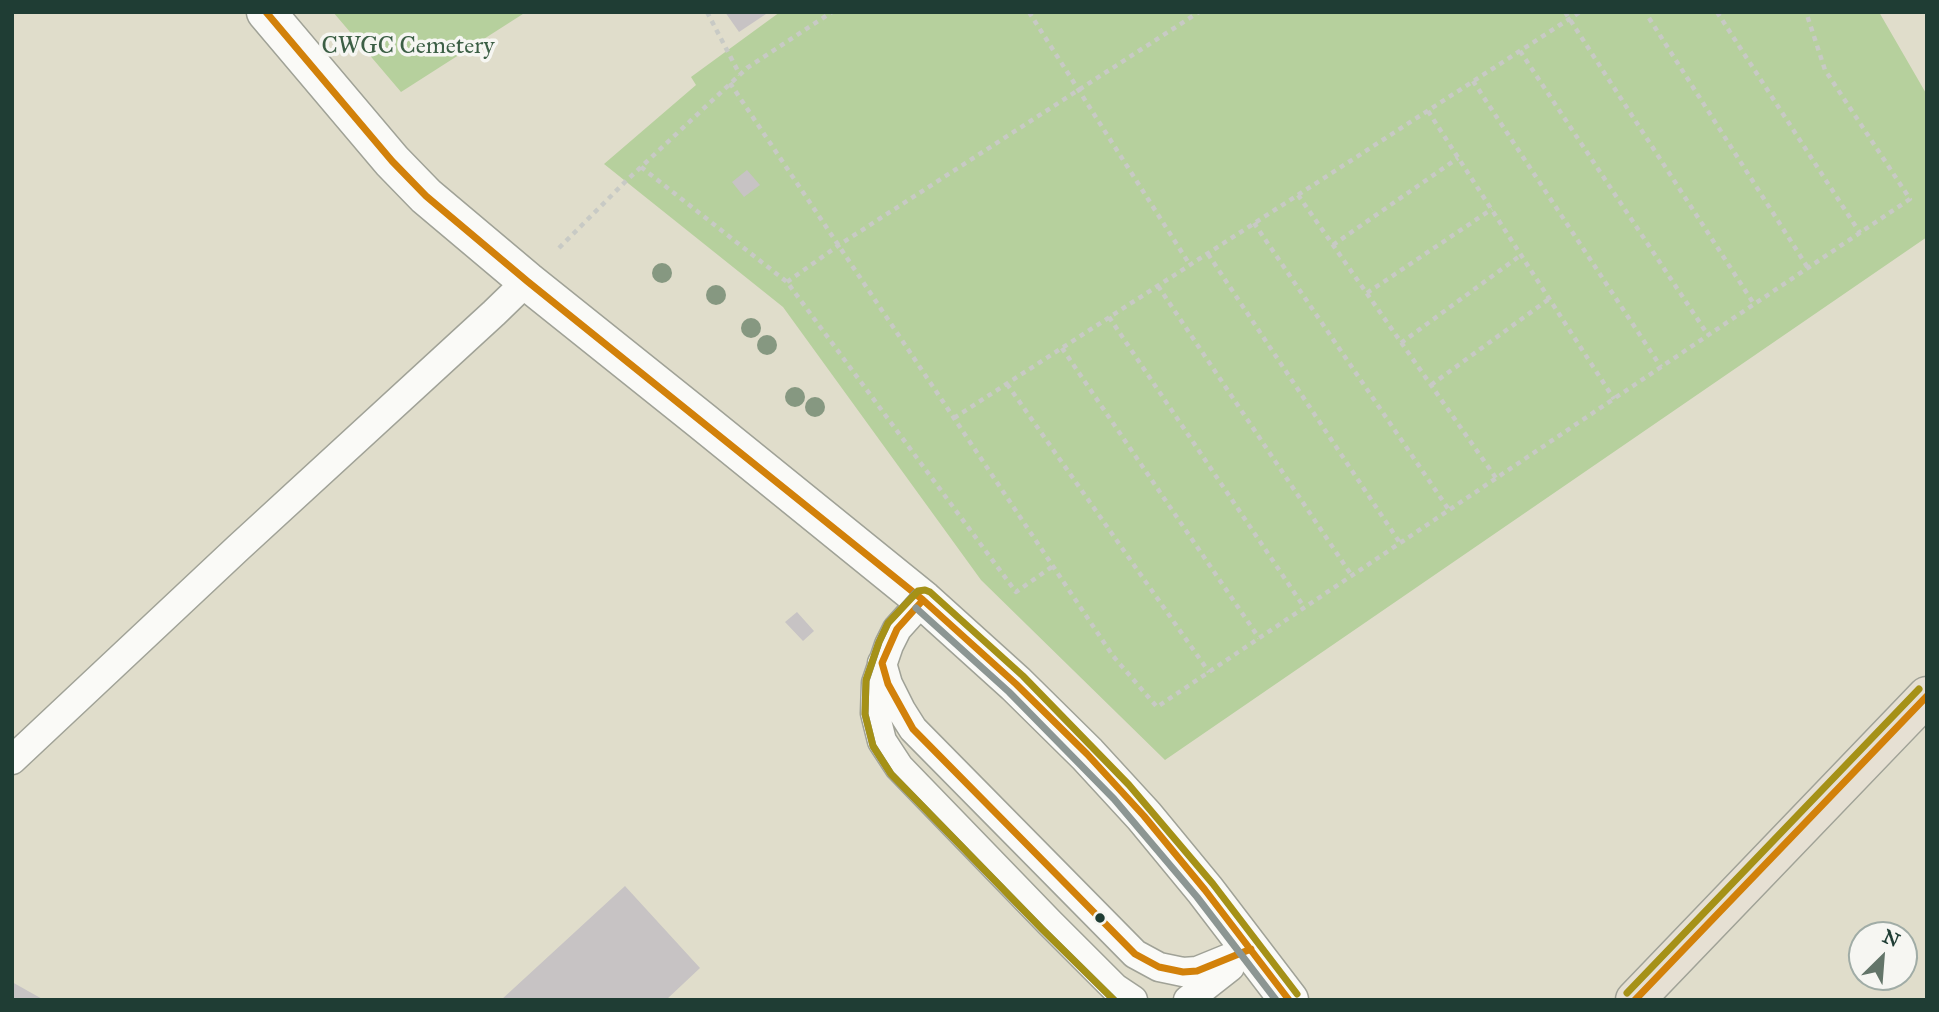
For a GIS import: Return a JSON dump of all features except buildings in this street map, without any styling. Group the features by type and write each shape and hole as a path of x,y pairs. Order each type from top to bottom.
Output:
{"main road":[{"path":"1635,1000 1927,696"}],"street":[{"path":"267,12 409,178 456,223 923,600 1016,684 1105,773 1166,843 1289,1000"}],"lane":[{"path":"12,760 527,281"},
{"path":"923,600 897,629 876,683 875,713 882,741 894,761 1049,922 1115,988 1133,1000"},
{"path":"882,663 888,684 914,729 1135,954 1159,967 1183,972 1197,971 1251,950"},
{"path":"1188,1000 1251,950"}],"path":[{"path":"707,12 740,75"},
{"path":"527,281 747,68 832,12"},
{"path":"1029,12 1190,265"},
{"path":"787,282 839,245 1199,12"},
{"path":"1565,12 1754,304"},
{"path":"954,418 1580,12"},
{"path":"1717,12 1860,233"},
{"path":"730,83 1113,656 1157,707 1910,199 1825,69 1806,12"},
{"path":"1649,18 1808,268"},
{"path":"1520,51 1708,335"},
{"path":"1473,81 1661,367"},
{"path":"1428,111 1614,399"},
{"path":"1333,245 1458,158"},
{"path":"642,167 787,282 1016,592 1053,566"},
{"path":"1298,195 1496,478"},
{"path":"1367,293 1492,209"},
{"path":"1254,223 1449,510"},
{"path":"1208,254 1400,543"},
{"path":"1401,343 1521,256"},
{"path":"1158,286 1352,576"},
{"path":"1431,385 1549,299"},
{"path":"1109,317 1304,607"},
{"path":"1062,348 1259,638"},
{"path":"1007,384 1209,672"}],"green space":[{"name":"CWGC Cemetery","path":"333,12 526,12 401,92"},
{"path":"780,12 1879,12 1927,95 1927,237 1165,760 981,580 783,307 604,164 696,85 691,77"}],"transit line":[{"path":"266,12 392,161 426,196 527,281 923,600 1016,684 1087,754 1144,816 1205,890 1289,1000"},
{"path":"1114,1000 891,774 873,746 865,714 866,680 888,623 918,591 930,592 1023,676 1129,785 1213,884 1297,994"},
{"path":"915,593 888,623 866,681 865,714 873,746 891,774 1114,1000"},
{"path":"923,600 897,629 882,663 888,684 913,729 1135,954 1159,967 1183,972 1197,971 1251,949"},
{"path":"916,608 1009,692 1114,799 1197,897 1276,1000"},
{"path":"1627,993 1919,689"},
{"path":"1635,1000 1927,696"}]}
